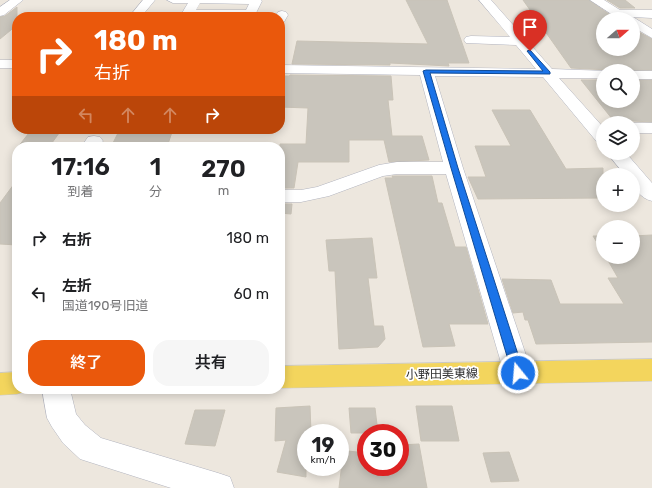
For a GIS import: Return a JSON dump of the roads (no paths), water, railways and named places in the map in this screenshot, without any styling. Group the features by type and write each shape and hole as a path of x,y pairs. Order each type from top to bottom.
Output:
{"main road":[{"name":"小野田美東線","path":"285,377 652,370"},
{"path":"0,384 12,383"}],"street":[{"path":"0,12 17,0"},
{"path":"139,12 150,0"},
{"path":"173,0 256,2 251,12"},
{"path":"189,12 196,0"},
{"path":"485,0 596,127"},
{"path":"596,0 616,12"},
{"path":"640,15 652,14"},
{"path":"640,26 652,34"},
{"path":"471,40 521,41"},
{"path":"0,64 12,64"},
{"path":"285,69 596,74"},
{"path":"426,71 454,168 518,373"},
{"path":"640,75 652,75"},
{"path":"640,128 652,128"},
{"path":"622,160 652,195"},
{"path":"285,196 301,196 322,192 379,171 397,168 454,168"},
{"path":"57,394 62,418 74,434 91,449 218,488"}]}
